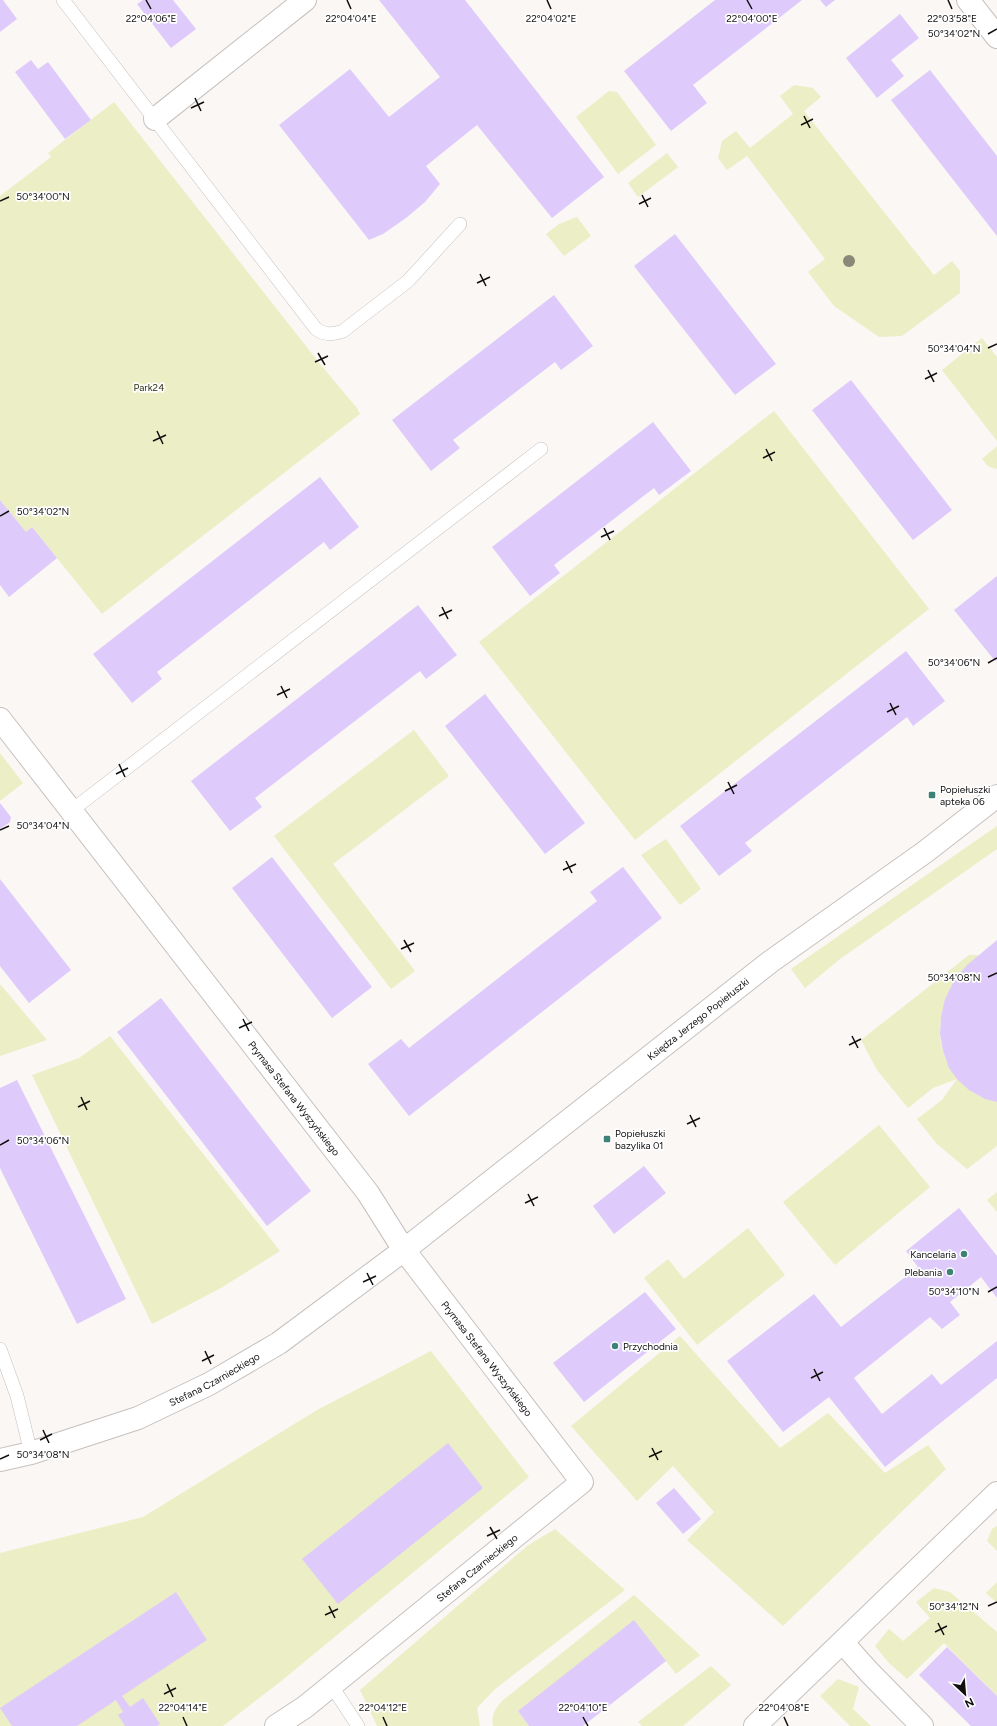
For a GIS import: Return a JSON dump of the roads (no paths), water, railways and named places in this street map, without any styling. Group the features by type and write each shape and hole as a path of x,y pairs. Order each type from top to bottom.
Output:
{"street":[{"path":"155,119 305,0"},
{"path":"968,0 997,37"},
{"name":"Prymasa Stefana Wyszyńskiego","path":"0,719 368,1193 404,1250 582,1482"},
{"name":"Księdza Jerzego Popiełuszki","path":"404,1250 770,962 925,852 997,796"},
{"name":"Stefana Czarnieckiego","path":"0,1460 30,1453 138,1418 209,1384 279,1343 404,1250"},
{"name":"Stefana Czarnieckiego","path":"276,1726 305,1707 582,1482"},
{"path":"755,1726 997,1493"},
{"path":"842,1643 922,1726"}],"lane":[{"path":"62,0 316,329 323,334 332,335 342,332 399,289 460,224"},
{"path":"71,811 541,449"},
{"path":"0,1349 18,1396 30,1453"},
{"path":"332,1685 358,1726"}],"place":[{"name":"Popiełuszki apteka 06","path":"932,795"},
{"name":"Popiełuszki bazylika 01","path":"607,1139"},
{"name":"Kancelaria","path":"964,1254"},
{"name":"Plebania","path":"950,1272"},
{"name":"Przychodnia","path":"615,1346"}],"park label":[{"name":"Park24","path":"149,387"}]}
